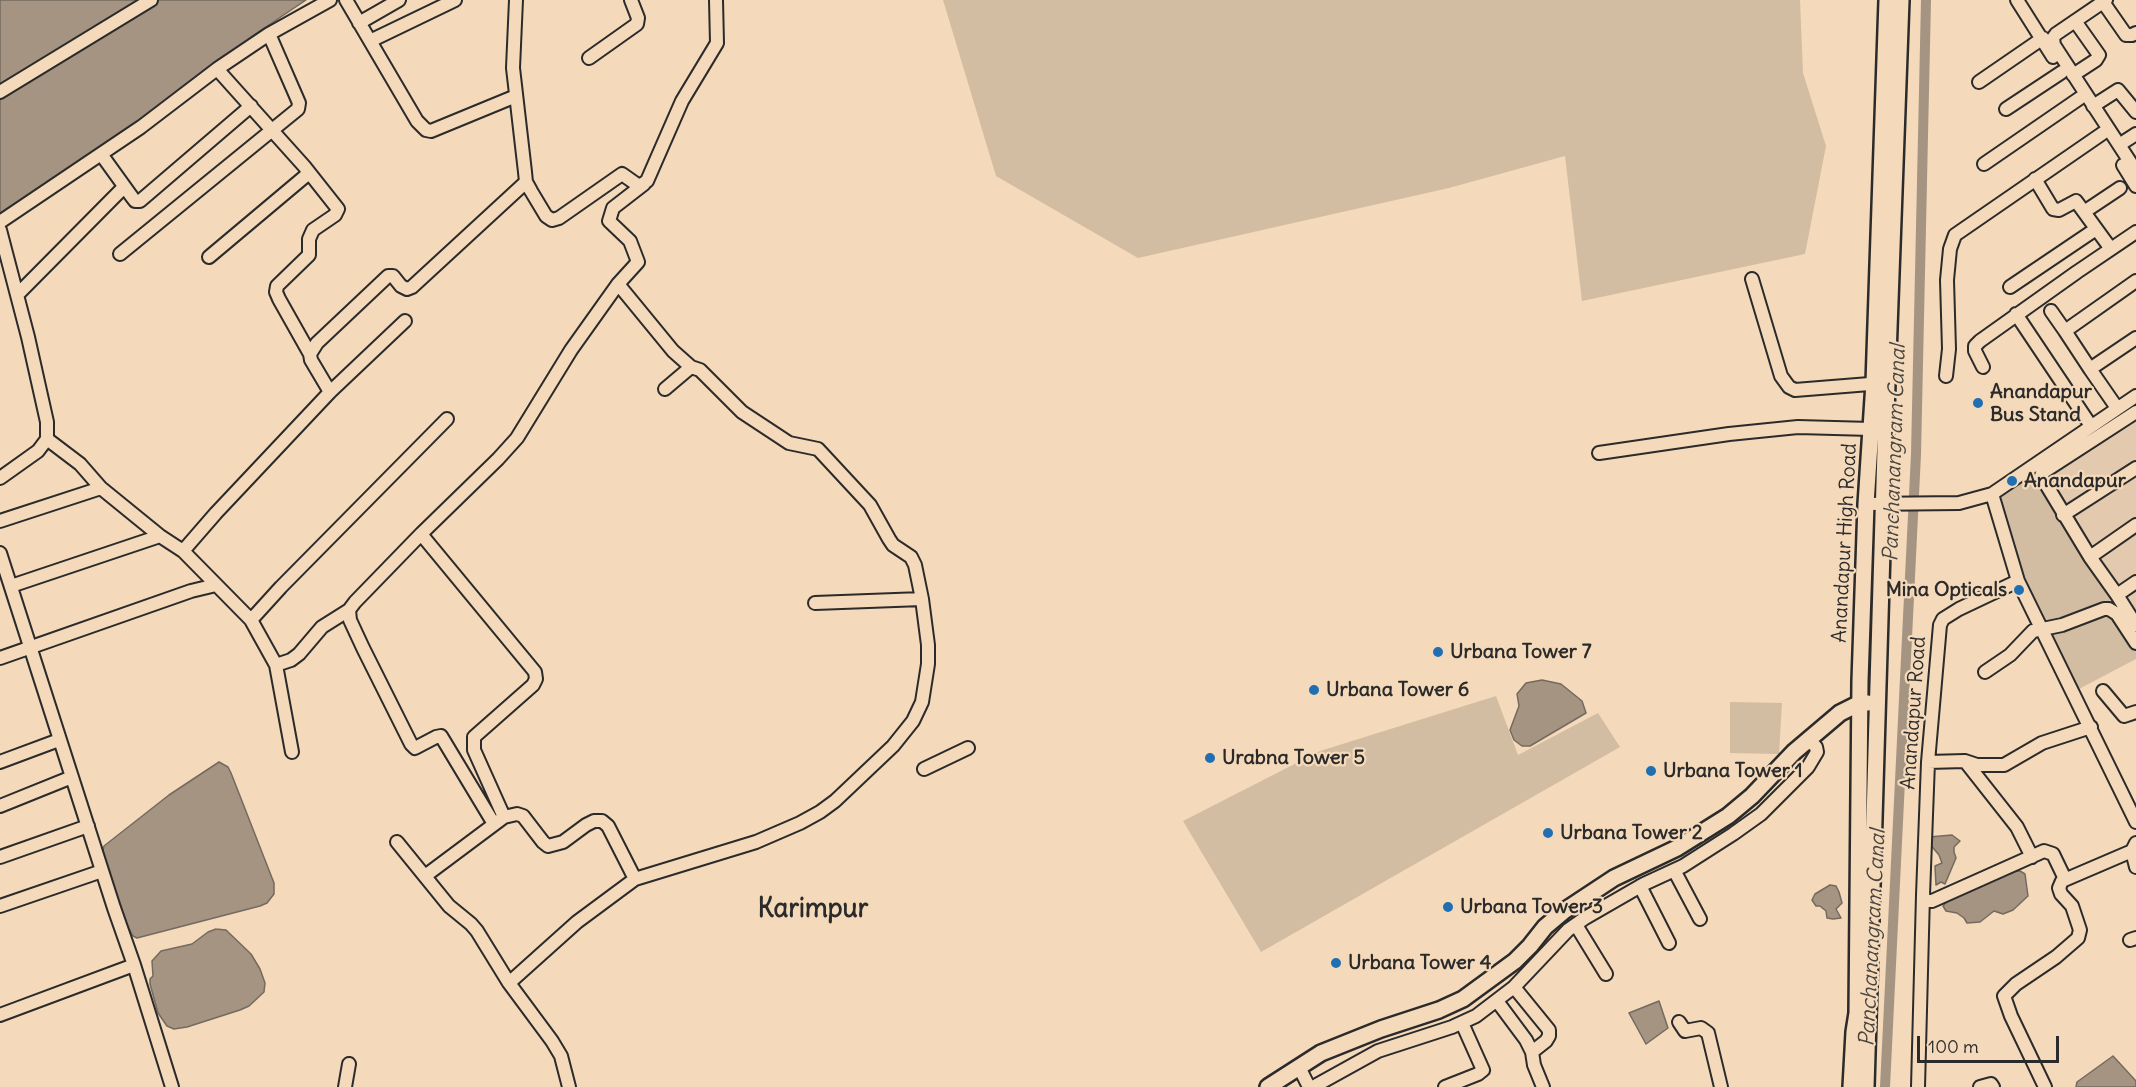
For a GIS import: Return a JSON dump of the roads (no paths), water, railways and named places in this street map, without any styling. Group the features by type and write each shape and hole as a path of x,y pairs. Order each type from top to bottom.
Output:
{"main road":[{"name":"Anandapur High Road","path":"1866,1087 1877,703 1891,503 1881,383 1887,0"},
{"name":"Anandapur High Road","path":"1851,1087 1857,1013 1860,703 1866,504 1871,429 1881,383 1901,0"},
{"path":"1268,1087 1306,1079 1321,1053 1463,999 1515,961 1545,927 1564,911 1614,878 1677,848 1712,827 1752,796 1779,785 1794,752 1813,744 1840,713 1860,703 1877,703"}],"street":[{"path":"122,0 129,12"},
{"path":"0,92 151,0"},
{"path":"0,222 141,127 217,69 269,34 330,0"},
{"path":"346,0 417,121 426,130 431,131 516,96"},
{"path":"359,23 399,0"},
{"path":"370,41 455,0"},
{"path":"516,0 513,46 526,182 546,216 552,220 559,218 622,174 639,186 644,184"},
{"path":"589,58 637,24 638,18 631,0"},
{"path":"276,665 291,660 299,654 322,627 349,610 517,438 571,350 618,284 638,262 630,241 609,221 613,208 644,184 682,101 717,43 716,0"},
{"path":"2017,0 2093,106 2136,171"},
{"path":"2136,33 2126,35 2104,1 2053,38 2054,45 2080,98 2136,186"},
{"path":"2006,109 2096,60 2098,55 2075,21"},
{"path":"120,254 294,114 299,104 269,34"},
{"path":"1979,82 2043,38"},
{"path":"217,69 337,206 337,212 310,234 309,255 279,282 276,292 330,392"},
{"path":"2093,106 2118,90 2136,112"},
{"path":"1984,164 2080,98"},
{"path":"101,154 135,201 140,201 251,106"},
{"path":"1946,376 1949,349 1947,280 1950,249 1955,235 2103,133"},
{"path":"2119,145 2136,134"},
{"path":"209,257 309,173"},
{"path":"2035,179 2054,210 2059,210 2076,201 2111,249"},
{"path":"310,354 317,344 387,276 393,276 401,286 407,289 412,287 526,182"},
{"path":"17,295 124,187"},
{"path":"2084,212 2120,188"},
{"path":"2010,287 2096,229"},
{"path":"0,230 43,398 47,422 47,439 38,451 0,478"},
{"path":"1983,366 1975,351 1975,346 2016,314 2136,232"},
{"path":"1752,279 1781,376 1789,387 1795,390 1881,383"},
{"path":"2065,331 2136,281"},
{"path":"509,983 577,922 635,879 756,842 800,823 835,801 893,746 913,721 922,702 926,680 927,645 922,599 911,557 893,545 870,505 828,458 818,449 789,443 742,412 699,370 673,351 618,284"},
{"path":"2051,311 2117,408"},
{"path":"2016,314 2091,426"},
{"path":"183,551 224,504 330,392 405,321"},
{"path":"2090,369 2136,338"},
{"path":"665,389 692,367"},
{"path":"1866,504 1959,503 1992,494 2136,396"},
{"path":"2136,412 2042,473 2042,479 2063,514 2136,625"},
{"path":"251,620 280,587 447,419"},
{"path":"1599,453 1729,434 1798,427 1871,429"},
{"path":"47,439 80,464 102,488 160,536 183,551 251,620 276,665 292,752"},
{"path":"2063,514 2136,468"},
{"path":"0,521 102,488"},
{"path":"1992,494 2018,581 2135,819"},
{"path":"2090,557 2136,525"},
{"path":"421,534 535,672 536,679 533,685 474,737 474,750 499,821"},
{"path":"6,579 160,536"},
{"path":"0,553 6,579 134,964 172,1087"},
{"name":"Anandapur Road","path":"1918,1087 1929,762 1940,625 1943,619 1959,609 2018,581"},
{"path":"2117,595 2136,582"},
{"path":"0,658 191,591 216,585"},
{"path":"815,603 922,599"},
{"path":"1985,672 2010,655 2032,631 2104,609 2109,609 2117,615 2136,643"},
{"path":"349,610 350,620 411,744 415,748 441,736 499,821"},
{"path":"2103,691 2124,716 2136,712"},
{"path":"1929,762 1965,761 1977,765 2004,765 2042,742 2091,727"},
{"path":"0,762 59,740"},
{"path":"1306,1079 1476,1016 1514,987 1568,930 1640,886 1674,870 1761,814 1779,785 1808,767 1817,753 1813,744"},
{"path":"924,769 968,748"},
{"path":"1965,761 2017,827 2032,857"},
{"path":"0,806 72,777"},
{"path":"425,876 499,821 518,814 523,816 548,846 563,842 594,821 602,821 608,826 635,879"},
{"path":"0,857 88,826"},
{"path":"397,842 449,906 471,924 509,983 552,1041 561,1056 569,1087"},
{"path":"2045,1087 2011,1016 2004,996 2016,984 2079,938 2072,906 2061,894 2059,888 2065,879 2134,847 2136,867"},
{"path":"1923,895 1925,901 1932,901 2049,851 2053,854 2065,879"},
{"path":"1674,870 1700,919"},
{"path":"0,906 102,871"},
{"path":"1640,886 1669,943"},
{"path":"1576,925 1606,974"},
{"path":"0,1015 134,964"},
{"path":"1514,987 1549,1030 1546,1041 1532,1052"},
{"path":"1497,1001 1526,1040 1543,1087"},
{"path":"1679,1022 1685,1031 1701,1028 1708,1033 1720,1087"},
{"path":"1445,1087 1483,1070 1462,1023"},
{"path":"345,1087 349,1064"},
{"path":"1980,1087 1991,1084 1993,1087"}],"waterway":[{"name":"Panchanangram Canal","path":"1885,1087 1916,454 1926,0"}],"place":[{"name":"Anandapur Bus Stand","path":"1978,403"},
{"name":"Anandapur","path":"2012,481"},
{"name":"Mina Opticals","path":"2019,590"},
{"name":"Urbana Tower 7","path":"1438,652"},
{"name":"Urbana Tower 6","path":"1314,690"},
{"name":"Urabna Tower 5","path":"1210,758"},
{"name":"Urbana Tower 1","path":"1651,771"},
{"name":"Urbana Tower 2","path":"1548,833"},
{"name":"Urbana Tower 3","path":"1448,907"},
{"name":"Urbana Tower 4","path":"1336,963"}],"district":[{"name":"Karimpur","path":"813,910"}]}
